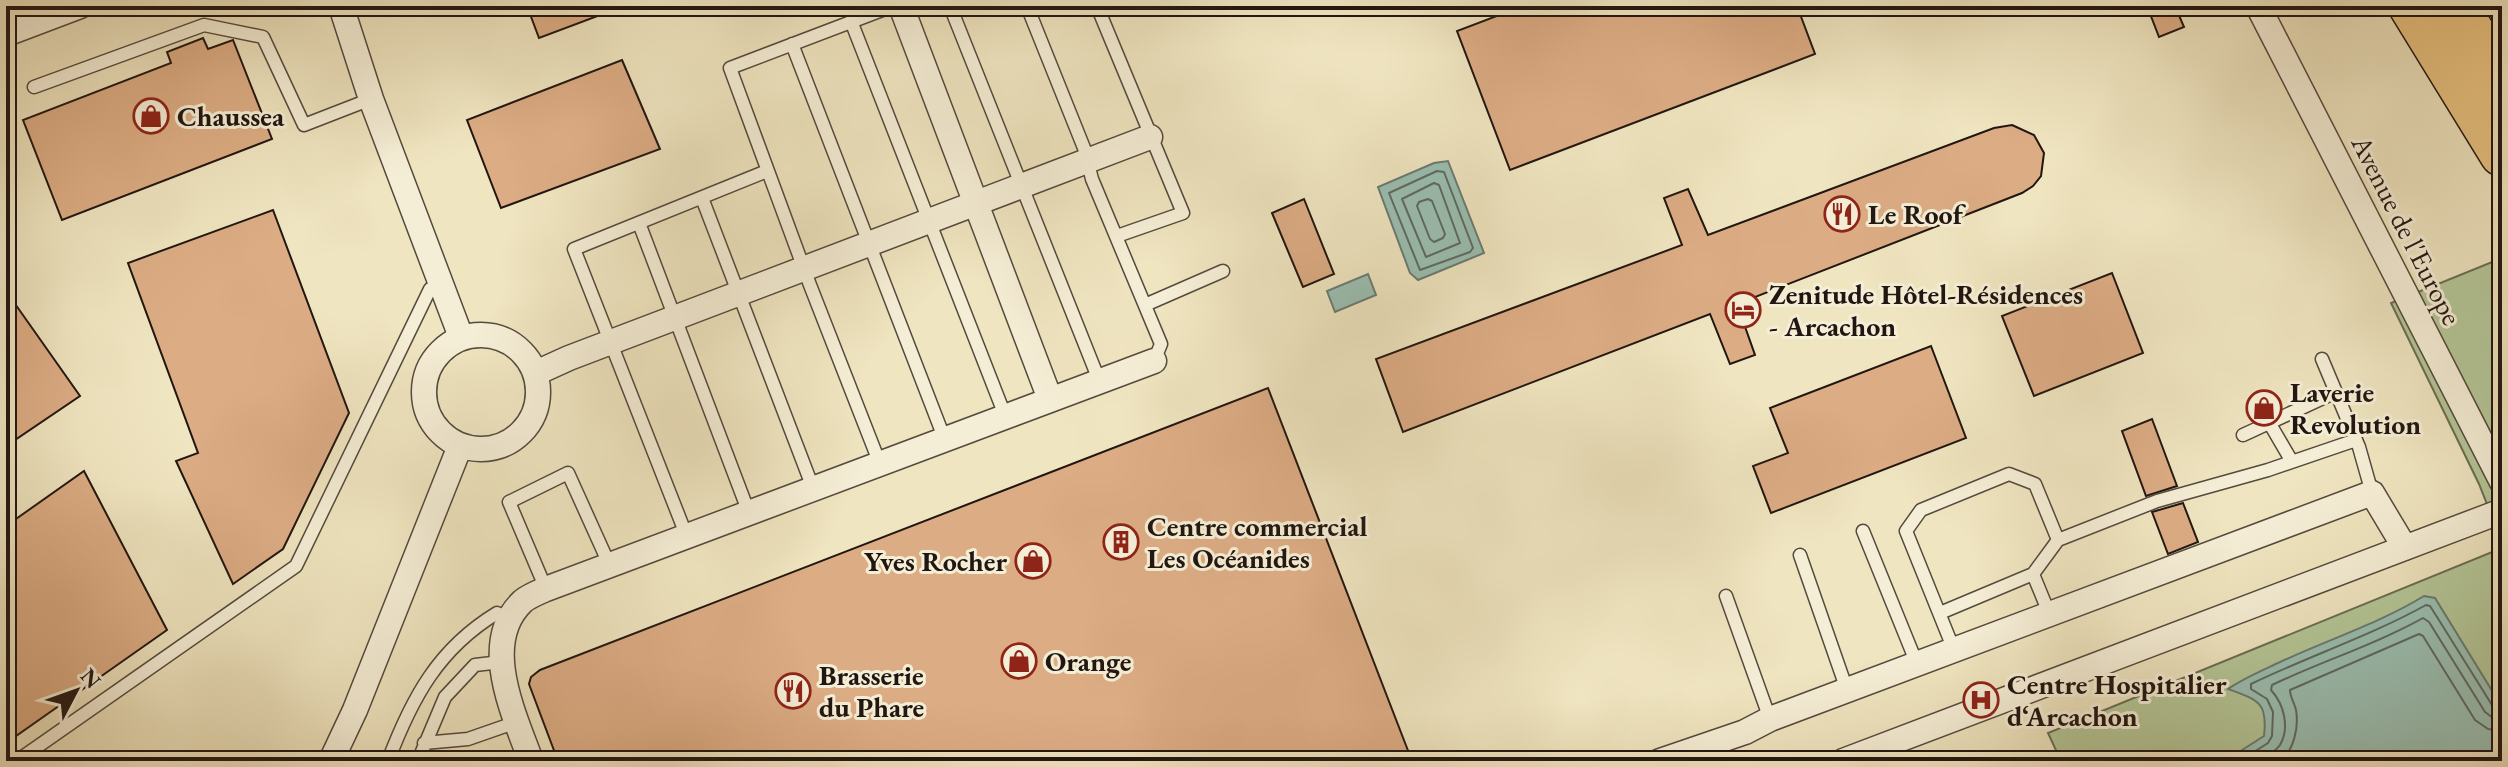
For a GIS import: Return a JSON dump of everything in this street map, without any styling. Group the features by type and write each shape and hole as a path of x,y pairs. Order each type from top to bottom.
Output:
{"highway":[{"path":"2411,6 2501,153"},
{"path":"2456,6 2502,81"}],"street":[{"path":"6,34 80,6"},
{"path":"341,6 371,99 461,337"},
{"path":"901,6 1050,399"},
{"name":"Avenue de l'Europe","path":"2258,6 2502,482"},
{"path":"536,373 1150,137"},
{"path":"479,334 497,336 514,344 527,357 536,373 539,391 536,410 528,426 497,447 479,450 460,446 445,437 433,424 426,408 423,391 426,374 445,345 461,337 479,334"},
{"path":"531,761 501,662 503,635 524,600 546,589 1154,361"},
{"path":"331,761 355,710 460,446"},
{"path":"1660,761 1704,753 1770,719 2372,493 2405,548"},
{"path":"1843,761 2502,511"}],"lane":[{"path":"880,464 730,68 893,6"},
{"path":"950,6 1099,380"},
{"path":"1027,6 1088,161 1092,179 1161,344 1154,361"},
{"path":"1097,6 1183,213 1117,236"},
{"path":"851,21 1006,418"},
{"path":"34,87 204,25 263,37 304,125 371,99"},
{"path":"792,44 945,440"},
{"path":"687,537 574,249 767,171"},
{"path":"702,198 813,488"},
{"path":"639,223 749,513"},
{"path":"1145,305 1223,271"},
{"path":"17,761 296,566 430,289 443,285"},
{"path":"2322,359 2356,440 2372,493"},
{"path":"2243,435 2336,392"},
{"path":"2270,424 2291,460"},
{"path":"1940,613 2033,574 2058,540 2157,501 2268,470 2356,440"},
{"path":"546,589 509,502 568,473 610,566"},
{"path":"1954,650 1906,531 1921,510 2009,474 2035,484 2058,540"},
{"path":"1863,531 1917,664"},
{"path":"1800,555 1847,690"},
{"path":"2033,574 2049,613"},
{"path":"1726,596 1770,719"},
{"path":"388,761 405,717 430,673 472,629 497,613 510,619"},
{"path":"418,761 445,697 475,665 501,662"},
{"path":"424,743 468,739 517,722"}],"green space":[{"path":"2502,258 2502,542 2479,484 2391,303"},
{"path":"2502,548 2502,761 2061,761 2048,733"}],"water":[{"path":"1448,161 1484,253 1418,280 1410,273 1378,187 1434,163"},
{"path":"1368,274 1376,295 1335,312 1327,291"},
{"path":"2424,596 2435,598 2502,707 2502,761 2225,761 2264,736 2265,725 2259,704 2228,689"}],"building":[{"path":"527,6 618,6 619,8 539,38"},
{"path":"1523,6 1797,6 1815,54 1510,170 1457,31"},
{"path":"2162,6 2175,6 2184,27 2159,37 2149,11"},
{"path":"203,38 208,49 233,40 272,139 62,220 23,120 171,63 167,52"},
{"path":"622,60 660,149 501,208 467,120"},
{"path":"2012,125 2034,135 2044,153 2041,176 2033,186 2022,193 1737,304 1755,355 1730,364 1710,314 1403,432 1376,359 1682,245 1664,198 1688,189 1708,235 1994,128"},
{"path":"1304,199 1334,274 1303,287 1272,213"},
{"path":"273,210 349,413 283,549 233,584 176,461 198,453 128,263"},
{"path":"2112,273 2143,353 2034,396 2002,316"},
{"path":"6,291 80,396 6,446"},
{"path":"1931,346 1966,438 1771,513 1753,466 1788,453 1770,408"},
{"name":"Centre commercial Les Océanides","path":"1268,388 1412,761 558,761 529,684 531,677 540,670"},
{"path":"2152,419 2177,486 2146,496 2122,431"},
{"path":"84,471 167,630 6,743 6,526"},
{"path":"2183,503 2198,542 2168,554 2152,512"}],"place":[{"name":"Chaussea","path":"151,116"},
{"name":"Le Roof","path":"1842,214"},
{"name":"Zenitude Hôtel-Résidences - Arcachon","path":"1743,310"},
{"name":"Laverie Revolution","path":"2264,408"},
{"name":"Centre commercial Les Océanides","path":"1121,542"},
{"name":"Yves Rocher","path":"1033,561"},
{"name":"Orange","path":"1019,661"},
{"name":"Brasserie du Phare","path":"793,691"},
{"name":"Centre Hospitalier d‘Arcachon","path":"1981,700"}]}
